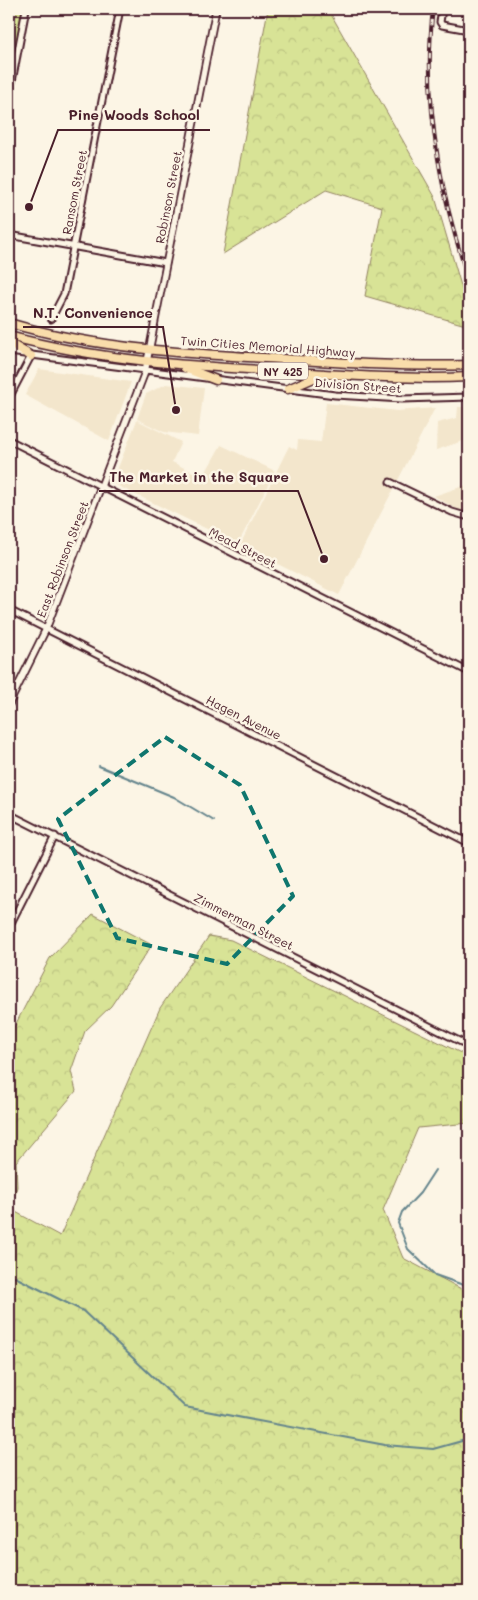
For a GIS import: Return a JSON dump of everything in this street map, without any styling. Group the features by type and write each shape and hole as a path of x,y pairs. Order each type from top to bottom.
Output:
{"main road":[{"name":"Twin Cities Memorial Highway","path":"9,323 65,337 149,349 398,366 469,365"},
{"name":"Twin Cities Memorial Highway","path":"9,336 81,352 171,364 325,374 420,378 469,377"},
{"path":"9,343 31,356"},
{"path":"171,364 216,380"},
{"path":"288,389 325,374"}],"street":[{"path":"9,97 26,9"},
{"name":"Ransom Street","path":"52,319 64,294 120,9"},
{"name":"Robinson Street","path":"147,361 216,9"},
{"path":"442,9 440,22 442,25 469,30"},
{"path":"9,235 166,263"},
{"name":"Division Street","path":"9,352 145,372 288,389 388,398 469,397"},
{"path":"9,398 31,356"},
{"name":"East Robinson Street","path":"9,704 46,629 145,372 147,361"},
{"name":"Mead Street","path":"9,440 469,672"},
{"path":"390,482 452,512 469,517"},
{"name":"Hagen Avenue","path":"9,610 469,843"},
{"name":"Zimmerman Street","path":"9,814 469,1046"},
{"path":"9,927 55,836"}],"highlighted area":[{"path":"165,737 240,785 293,896 227,964 117,938 58,819"}],"shaded area":[{"path":"39,369 131,382 109,441 25,395"},
{"path":"166,384 204,388 198,436 164,432 137,419 146,394"},
{"path":"326,403 397,411 435,408 339,595 240,545 289,446 297,450 298,440 321,442"},
{"path":"458,407 469,407 469,439 436,450 437,423 457,418"},
{"path":"137,420 181,442 172,462 203,477 221,445 275,471 238,544 112,483"},
{"path":"469,484 469,511 460,511 434,496"}],"green space":[{"path":"9,9 25,9 9,83"},
{"path":"268,9 328,9 435,197 469,313 469,326 365,296 382,207 326,190 223,254"},
{"path":"93,914 152,945 111,1006 85,1031 71,1071 76,1091 16,1162 17,1187 10,1209 60,1236 160,1008 209,936 231,940 469,1057 469,1123 418,1128 383,1210 403,1258 469,1293 469,1591 9,1591 9,1037 50,958"}],"waterway":[{"path":"99,766 174,797 214,821"},
{"path":"435,1170 420,1193 402,1212 398,1223 408,1249 435,1275 469,1287"},
{"path":"9,1274 83,1311 185,1407 385,1445 433,1449 469,1439"}],"railway":[{"path":"433,9 430,78 436,147 450,215 469,281"}],"place":[{"name":"Pine Woods School","path":"29,207"},
{"name":"N.T. Convenience","path":"176,410"},
{"name":"The Market in the Square","path":"324,559"}]}
